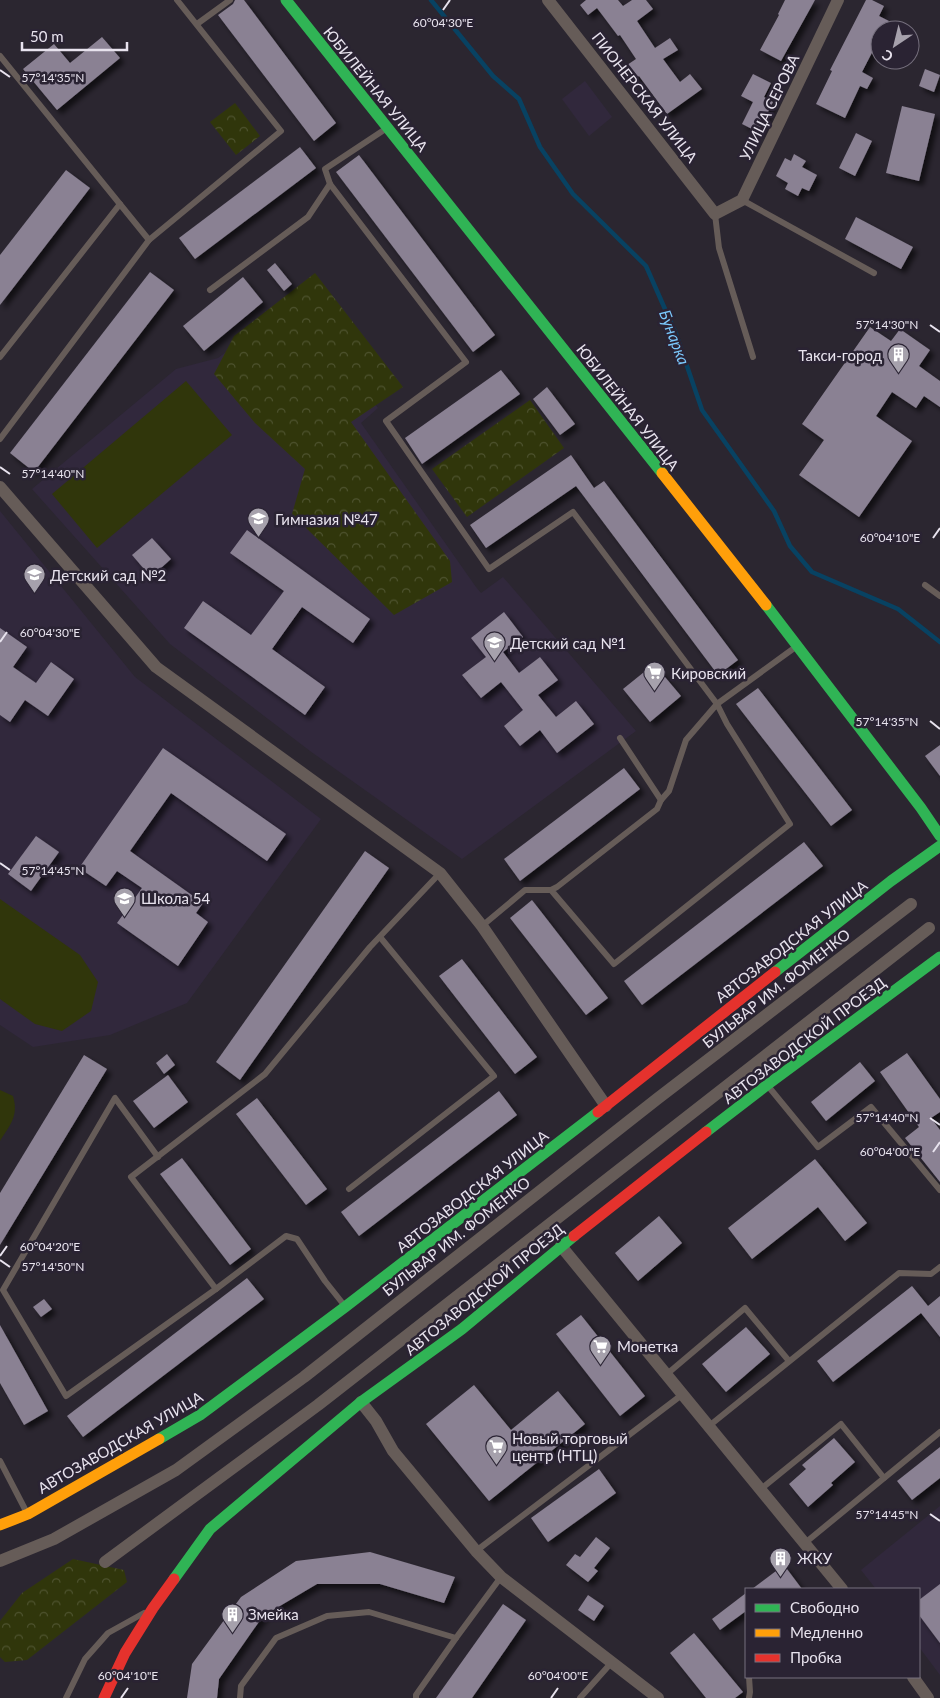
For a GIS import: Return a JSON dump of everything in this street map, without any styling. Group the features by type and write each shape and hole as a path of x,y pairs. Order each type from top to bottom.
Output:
{"street":[{"name":"ЮБИЛЕЙНАЯ УЛИЦА","path":"286,0 798,646 921,808 940,836"},
{"name":"ПИОНЕРСКАЯ УЛИЦА","path":"548,0 715,214"},
{"name":"УЛИЦА СЕРОВА","path":"742,200 838,0"},
{"path":"715,214 742,200"},
{"path":"0,487 156,667 440,873 482,926 606,1106"},
{"name":"АВТОЗАВОДСКАЯ УЛИЦА","path":"0,1526 28,1514 200,1415 346,1307 606,1106 891,881 940,846"},
{"name":"БУЛЬВАР ИМ. ФОМЕНКО","path":"0,1560 54,1539 176,1470 304,1377 650,1105 911,904"},
{"path":"105,1562 318,1405 929,928"},
{"name":"АВТОЗАВОДСКОЙ ПРОЕЗД","path":"104,1698 125,1653 153,1608 210,1529 361,1402 462,1329 561,1246 767,1085 940,956"},
{"path":"561,1246 841,1588"},
{"path":"361,1402 376,1421 394,1451 476,1551 501,1577 658,1698"},
{"path":"914,1678 928,1698"}],"lane":[{"path":"0,438 149,240 281,131 176,0"},
{"path":"197,24 230,0"},
{"path":"0,56 149,240"},
{"path":"388,128 325,169 330,184 466,362 386,421 489,570 573,512 717,704 727,724 790,824 614,964 551,890"},
{"path":"210,290 308,217 330,184"},
{"path":"742,200 874,273"},
{"path":"0,357 120,204"},
{"path":"715,214 719,248 753,357"},
{"path":"925,585 940,596"},
{"path":"482,926 525,890 551,890 657,809 661,800 669,791 686,740 717,704 798,646"},
{"path":"620,738 661,800"},
{"path":"216,1288 131,1178 264,1074 380,936 440,873"},
{"path":"349,1189 494,1076 380,936"},
{"path":"767,1085 818,1147 872,1107 940,1190"},
{"path":"158,1157 115,1098 3,1290 66,1396 286,1236 297,1239 325,1281 346,1307"},
{"path":"709,1426 899,1273 932,1274 940,1267"},
{"path":"667,1374 745,1308 789,1361"},
{"path":"476,1551 683,1394"},
{"path":"761,1489 841,1424 884,1478"},
{"path":"805,1543 940,1432"},
{"path":"0,1460 28,1514"},
{"path":"416,1698 456,1638 501,1577"},
{"path":"66,1698 85,1659 108,1633 153,1608"},
{"path":"240,1698 241,1686 276,1638 327,1616 369,1612 456,1638"},
{"path":"580,1698 612,1662"},
{"path":"749,1678 749,1698"}],"shaded area":[{"path":"585,81 612,117 589,136 562,99"},
{"name":"Гимназия №47","path":"296,300 378,408 361,423 476,587 481,593 503,577 636,731 462,859 310,751 170,644 32,489 176,369 218,358"},
{"name":"Школа 54","path":"0,511 135,677 321,819 187,1003 110,1035 33,1047 0,1025"},
{"path":"940,1506 940,1675 920,1648 920,1588 875,1588 861,1570"}],"green space":[{"path":"235,103 260,136 236,155 210,122"},
{"path":"315,273 403,387 351,422 450,561 452,582 394,615 292,514 305,469 255,423 214,374 234,336"},
{"path":"186,381 232,435 97,548 52,494"},
{"path":"530,400 564,448 467,517 432,469"},
{"path":"0,899 80,955 98,982 91,1011 62,1031 35,1024 0,999"},
{"path":"0,1090 13,1096 15,1109 10,1125 0,1141"},
{"path":"73,1559 124,1570 127,1582 27,1660 5,1662 0,1657 0,1621 22,1593"}],"building":[{"path":"235,0 244,0 336,123 314,141 218,15 233,4"},
{"path":"586,0 618,0 623,6 632,0 646,0 653,9 637,21 655,48 670,38 678,50 663,59 680,82 690,74 702,89 667,114 639,76 636,78 627,65 636,59 620,35 618,36 597,8 588,15 580,5"},
{"path":"785,0 815,0 781,61 760,50"},
{"path":"866,0 872,0 884,6 879,16 887,20 870,20 870,56 862,72 873,78 867,89 860,86 845,118 816,104 832,71 830,70"},
{"path":"102,37 120,58 57,110 23,69 54,44 70,63"},
{"path":"925,69 940,75 934,92 919,86"},
{"path":"753,74 771,83 764,97 773,102 758,132 742,124 753,102 741,96"},
{"path":"902,106 935,114 919,181 886,173"},
{"path":"856,133 872,141 855,176 839,168"},
{"path":"300,147 316,168 195,259 179,238"},
{"path":"794,154 806,161 802,167 817,175 809,191 802,188 798,196 785,189 788,183 776,176 785,158 791,161"},
{"path":"359,155 495,335 473,352 336,172"},
{"path":"66,170 90,188 0,305 0,255"},
{"path":"856,217 913,247 901,269 845,239"},
{"path":"275,263 292,284 284,291 267,270"},
{"path":"150,272 174,290 34,472 10,453"},
{"path":"243,277 263,302 204,351 183,326"},
{"path":"870,327 891,341 900,329 930,350 919,366 940,381 940,407 924,396 916,408 892,392 876,416 912,441 859,517 799,475 824,440 802,424"},
{"path":"501,370 520,394 422,464 405,438"},
{"path":"547,387 575,424 560,435 533,399"},
{"path":"571,455 594,488 604,481 738,660 718,675 576,486 486,548 470,525"},
{"path":"247,530 370,619 353,643 302,607 272,649 325,687 305,715 184,628 203,601 251,635 284,591 230,553"},
{"path":"152,538 171,559 151,577 132,555"},
{"path":"504,612 523,637 503,652 519,673 540,657 558,680 538,695 556,717 576,701 594,724 557,753 540,730 520,746 504,726 523,710 501,682 481,698 462,675 486,657 471,638"},
{"path":"0,628 27,647 13,667 36,683 51,662 74,679 48,716 25,700 10,722 0,715"},
{"path":"654,664 681,696 650,722 623,689"},
{"path":"758,688 852,810 831,826 736,704"},
{"path":"940,745 940,776 925,756"},
{"path":"163,748 286,834 267,861 171,793 130,851 203,903 196,913 208,922 178,966 117,923 142,888 117,871 106,886 79,868"},
{"path":"624,768 640,789 520,881 504,859"},
{"path":"36,836 59,852 31,891 8,874"},
{"path":"804,842 823,866 642,1005 624,981"},
{"path":"365,851 389,868 240,1080 216,1062"},
{"path":"532,900 608,998 586,1015 510,918"},
{"path":"462,959 537,1057 515,1074 439,976"},
{"path":"907,1053 940,1099 940,1112 931,1118 940,1130 940,1182 905,1138 919,1127 880,1072"},
{"path":"167,1054 175,1065 164,1074 156,1063"},
{"path":"84,1055 107,1069 0,1245 0,1193"},
{"path":"860,1062 875,1081 826,1121 811,1102"},
{"path":"168,1075 188,1102 154,1128 133,1101"},
{"path":"499,1091 517,1115 359,1236 341,1212"},
{"path":"257,1098 327,1189 306,1205 236,1114"},
{"path":"182,1158 251,1249 230,1265 160,1174"},
{"path":"815,1159 867,1223 845,1241 818,1207 752,1259 728,1228"},
{"path":"659,1216 682,1243 638,1281 615,1253"},
{"path":"247,1278 264,1299 83,1437 67,1416"},
{"path":"912,1286 928,1306 940,1296 940,1337 921,1313 833,1382 817,1361"},
{"path":"44,1299 52,1309 41,1317 33,1307"},
{"name":"Монетка","path":"581,1315 645,1396 620,1416 556,1334"},
{"path":"0,1325 48,1411 24,1425 0,1383"},
{"path":"746,1327 770,1354 726,1392 702,1364"},
{"name":"Новый торговый центр (НТЦ)","path":"474,1385 511,1430 558,1391 585,1424 489,1501 426,1424"},
{"path":"834,1438 855,1462 808,1507 789,1484 806,1469 802,1465"},
{"path":"940,1447 940,1478 912,1500 897,1481"},
{"path":"599,1469 616,1493 548,1542 531,1518"},
{"path":"596,1537 610,1548 594,1568 598,1571 588,1582 566,1565 575,1554 580,1557"},
{"name":"Змейка","path":"370,1552 455,1577 444,1603 380,1584 317,1584 263,1616 219,1679 217,1698 187,1698 192,1664 241,1597 296,1561"},
{"name":"ЖКУ","path":"784,1565 801,1588 753,1588"},
{"path":"940,1584 940,1643 920,1616 920,1599"},
{"path":"745,1594 745,1612 720,1630 712,1619"},
{"path":"588,1595 604,1606 594,1621 578,1610"},
{"path":"503,1604 526,1620 472,1698 436,1698"},
{"path":"694,1633 743,1692 735,1698 706,1698 670,1653"}],"waterway":[{"name":"Бунарка","path":"431,0 493,76 519,99 540,147 573,194 646,266 676,334 702,410 774,511 790,546 812,572 898,609 940,642"}],"traffic: fast":[{"path":"286,0 662,473"},
{"path":"766,605 921,808 940,836"},
{"path":"775,972 891,881 940,846"},
{"path":"706,1132 940,957"},
{"path":"159,1439 200,1415 345,1307 598,1112"},
{"path":"174,1579 210,1529 361,1402 462,1329 574,1236"}],"traffic: slow":[{"path":"662,473 766,605"},
{"path":"0,1525 28,1514 159,1439"}],"traffic: jam":[{"path":"598,1112 775,972"},
{"path":"574,1236 706,1132"},
{"path":"104,1698 125,1653 174,1579"}],"place":[{"name":"Такси-город","path":"898,374"},
{"name":"Гимназия №47","path":"259,538"},
{"name":"Детский сад №2","path":"34,594"},
{"name":"Детский сад №1","path":"494,662"},
{"name":"Кировский","path":"655,692"},
{"name":"Школа 54","path":"125,917"},
{"name":"Монетка","path":"601,1365"},
{"name":"Новый торговый центр (НТЦ)","path":"496,1466"},
{"name":"ЖКУ","path":"781,1577"},
{"name":"Змейка","path":"232,1633"}]}
